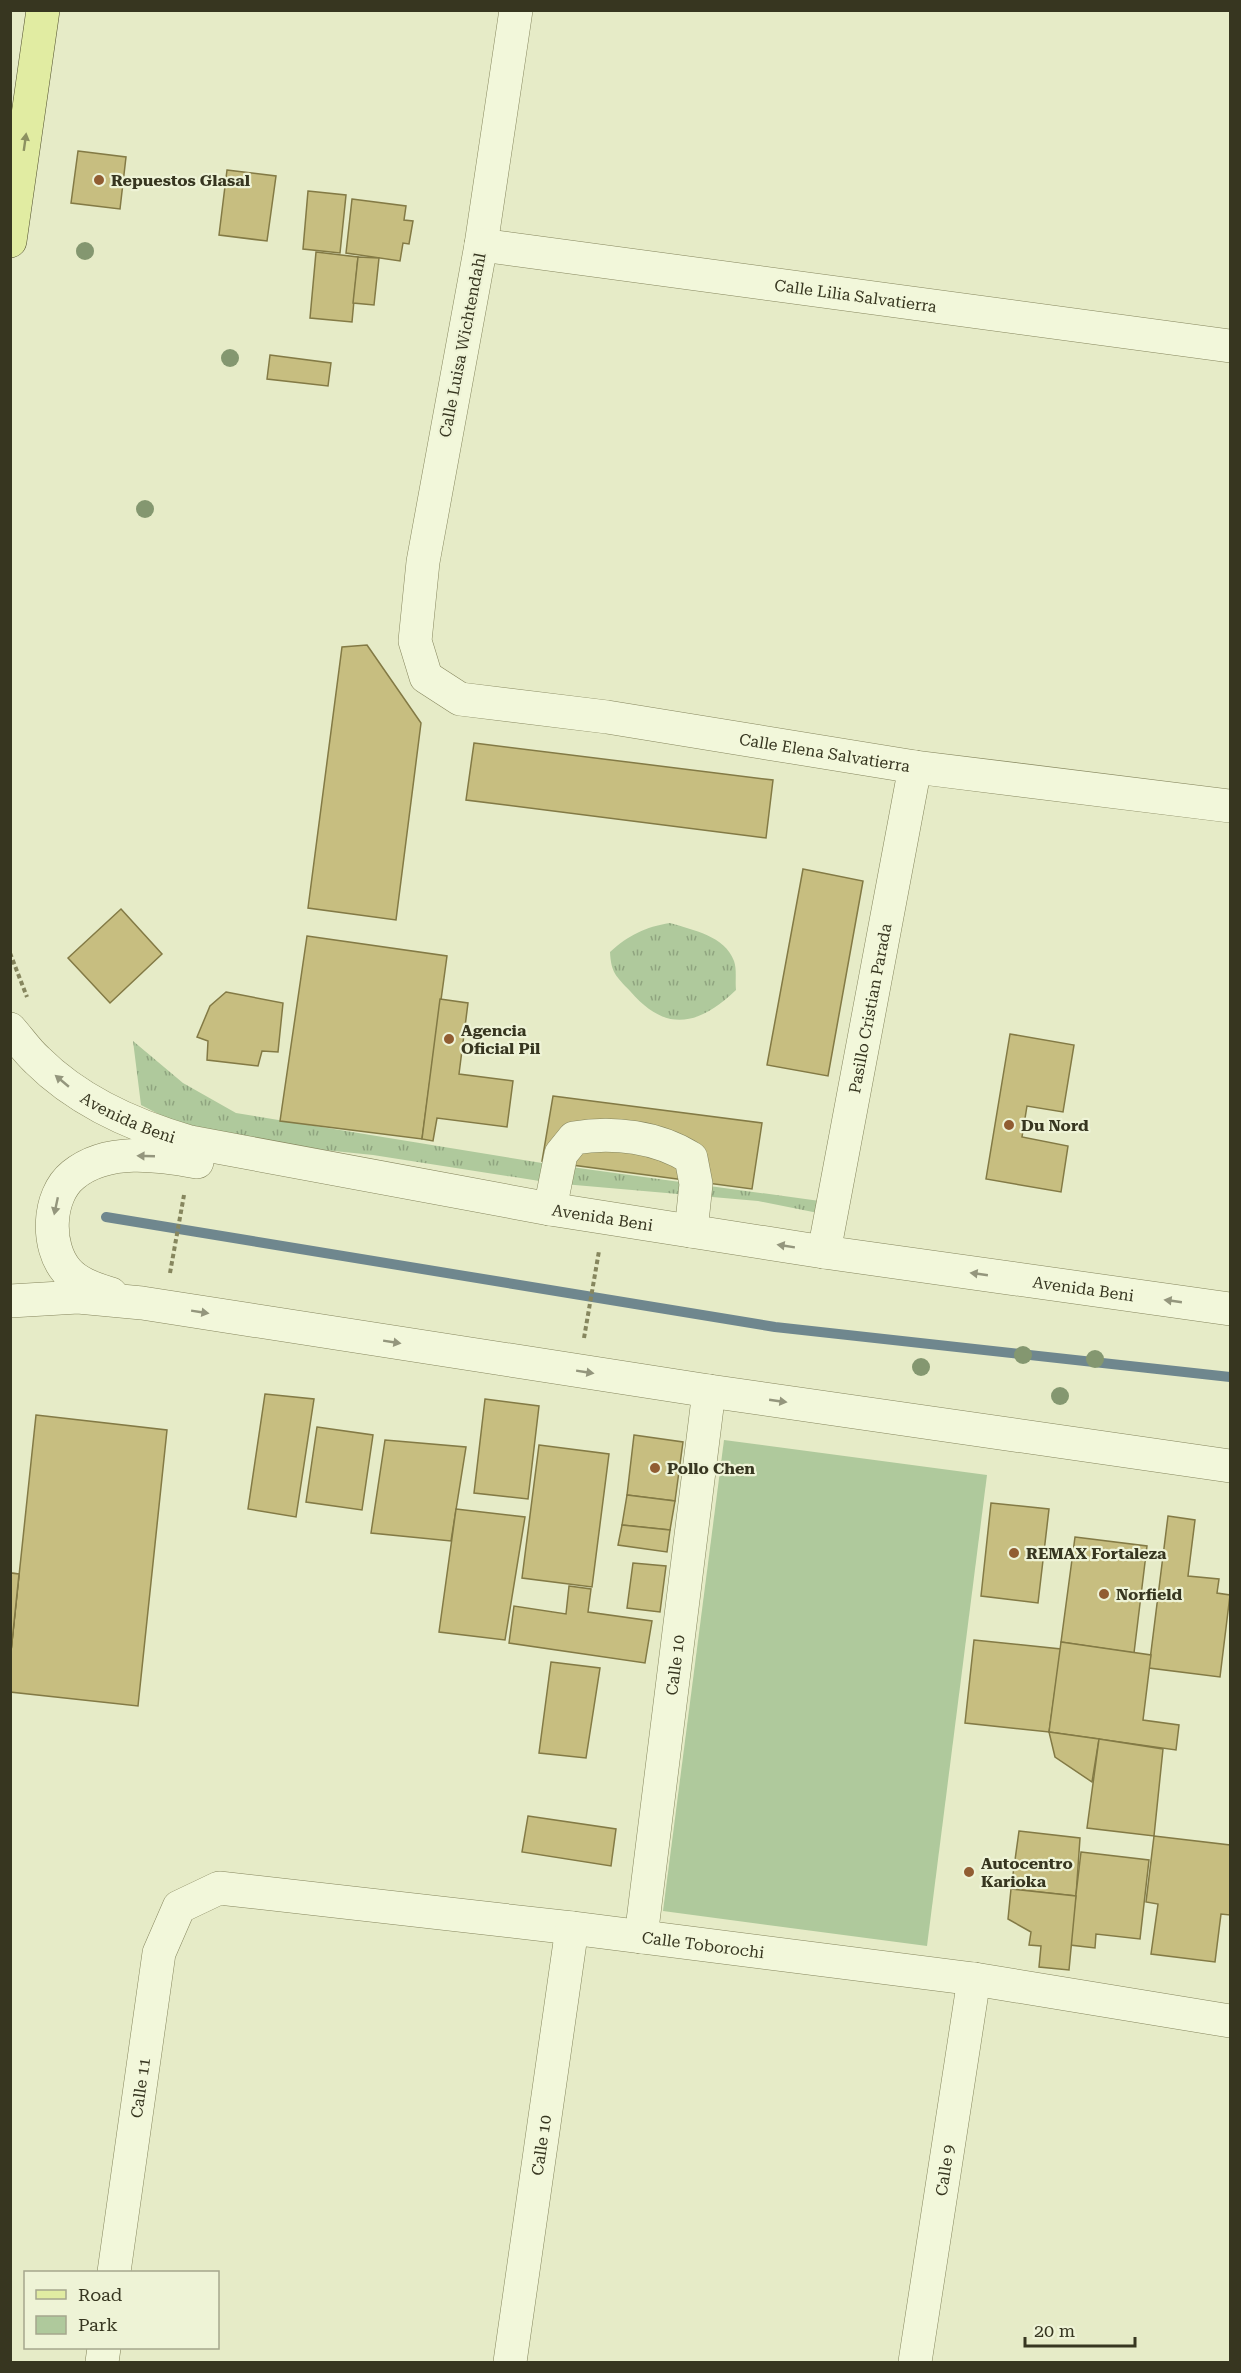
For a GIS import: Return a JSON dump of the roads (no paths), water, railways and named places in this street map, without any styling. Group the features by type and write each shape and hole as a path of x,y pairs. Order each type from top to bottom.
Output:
{"main road":[{"path":"10,241 43,10"}],"street":[{"name":"Calle Luisa Wichtendahl","path":"426,677 415,641 423,562 481,245 516,10"},
{"name":"Calle Lilia Salvatierra","path":"481,245 1230,346"},
{"name":"Calle Elena Salvatierra","path":"426,677 460,699 607,717 915,767 1230,806"},
{"name":"Pasillo Cristian Parada","path":"824,1252 915,767"},
{"name":"Avenida Beni","path":"10,1029 37,1060 72,1090 107,1111 162,1134 190,1142 543,1208 824,1252 1230,1309"},
{"path":"142,1303 78,1281 67,1271 58,1257 53,1238 56,1199 72,1175 86,1167 116,1157 165,1156 417,1202 543,1208 561,1154 574,1138 595,1135 640,1139 673,1146 691,1158 696,1184 691,1231"},
{"path":"10,1300 78,1297 142,1303 709,1391 1230,1466"},
{"name":"Calle 10","path":"641,1937 709,1391"},
{"name":"Calle Toborochi","path":"179,1907 219,1888 572,1928 974,1979 1230,2021"},
{"name":"Calle 11","path":"114,2271 159,1953 179,1907"},
{"name":"Calle 10","path":"510,2362 572,1928"},
{"name":"Calle 9","path":"915,2362 974,1979"}],"waterway":[{"path":"106,1217 775,1327 1230,1377"}],"place":[{"name":"Repuestos Glasal","path":"99,180"},
{"name":"Agencia Oficial Pil","path":"449,1039"},
{"name":"Du Nord","path":"1009,1125"},
{"name":"Pollo Chen","path":"655,1468"},
{"name":"REMAX Fortaleza","path":"1014,1553"},
{"name":"Norfield","path":"1104,1594"},
{"name":"Autocentro Karioka","path":"969,1872"}]}
